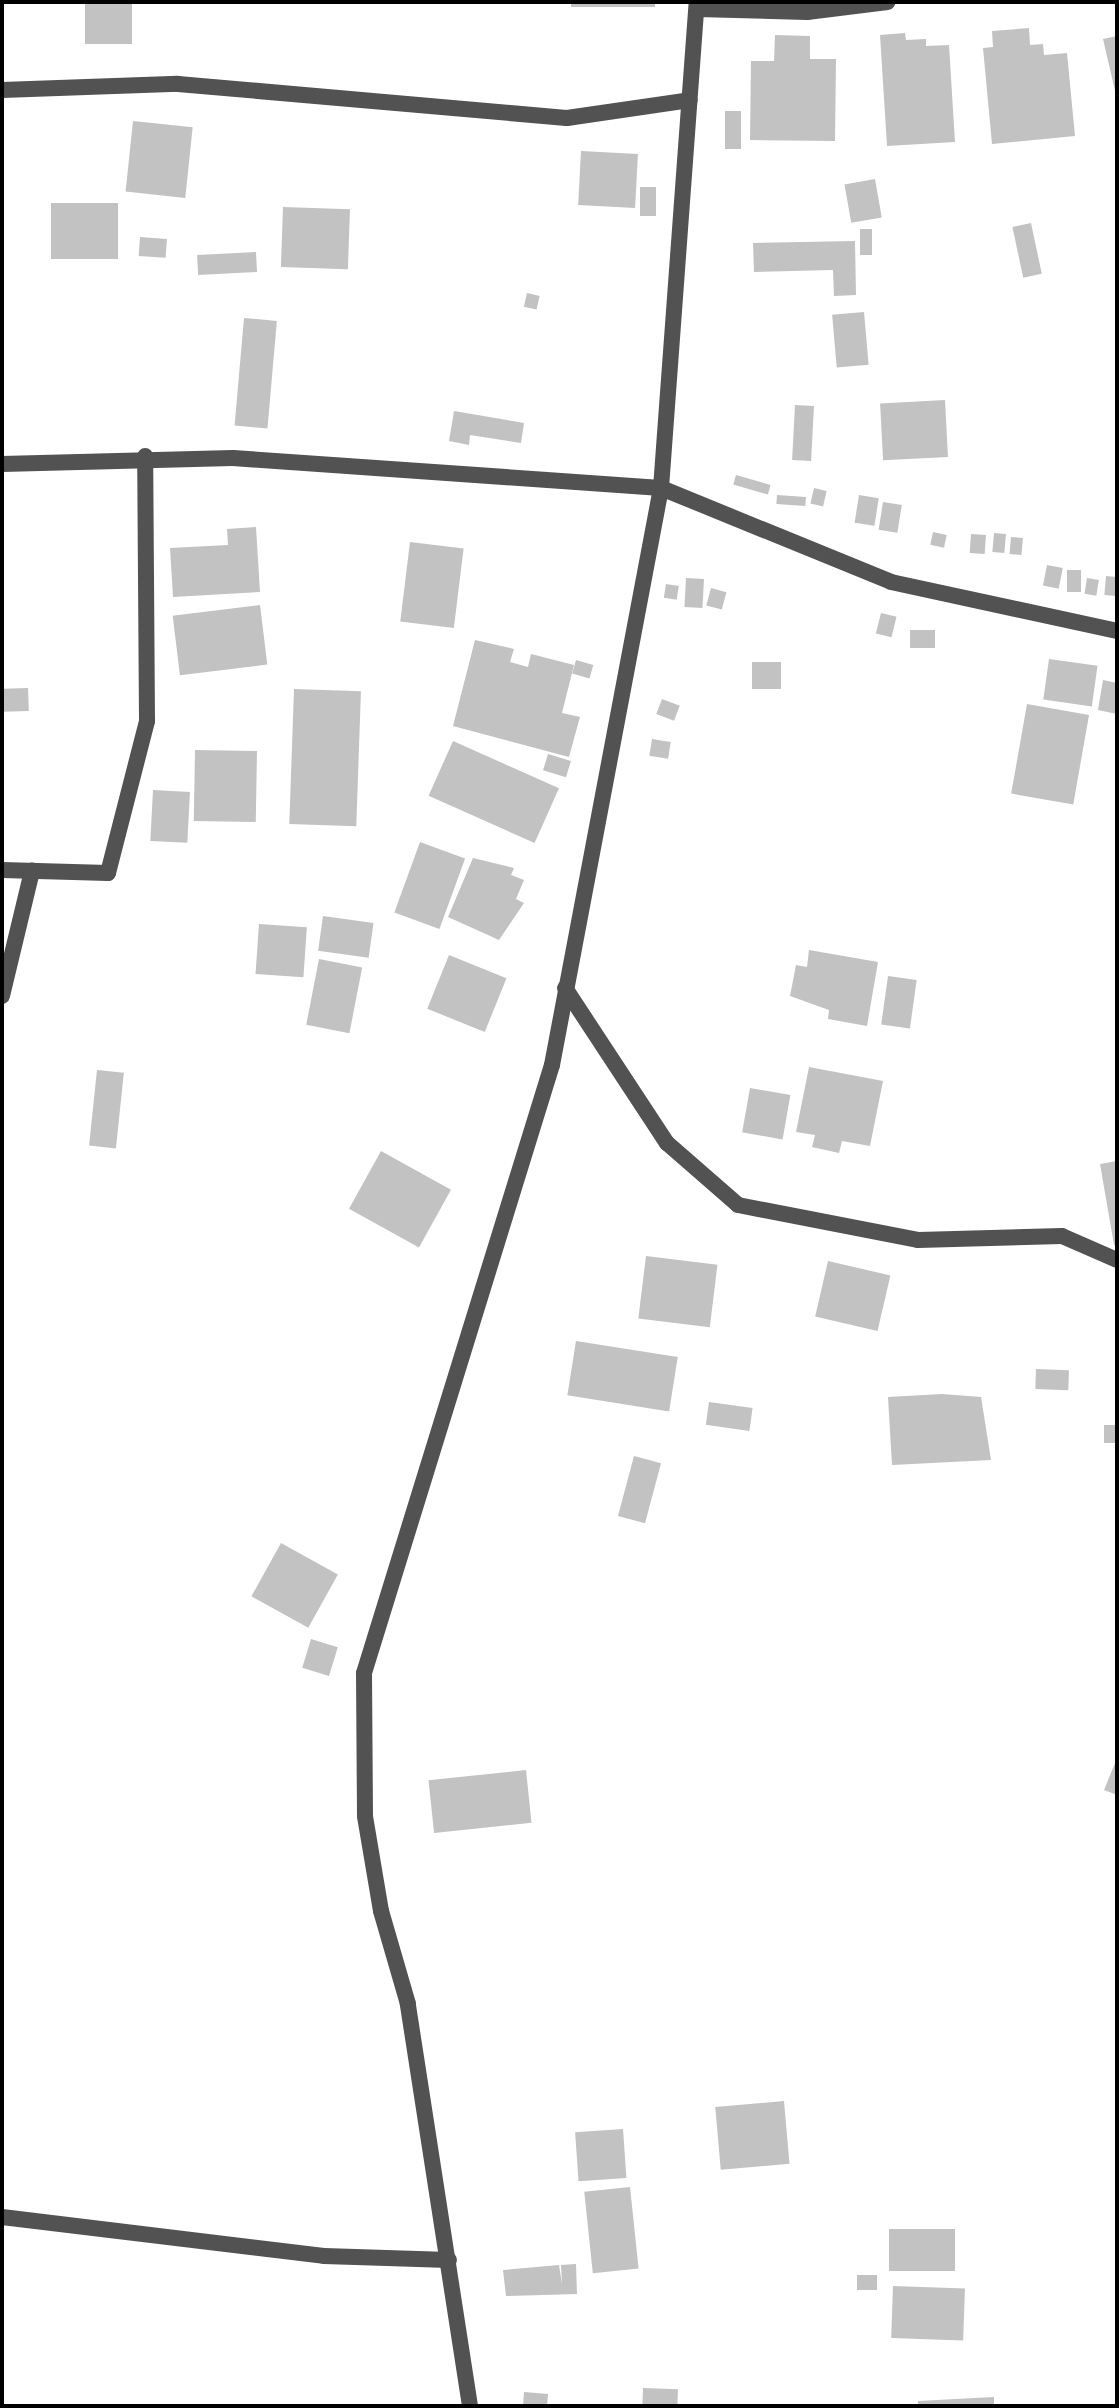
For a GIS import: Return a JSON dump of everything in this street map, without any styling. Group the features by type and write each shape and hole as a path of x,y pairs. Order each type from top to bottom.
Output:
{"street":[{"path":"470,2406 408,2004 381,1911 365,1816 364,1673 552,1065 661,488 697,6 807,12 887,2"},
{"path":"2,90 178,84 567,118 690,100"},
{"path":"2,870 108,873 147,721 145,456"},
{"path":"2,464 145,456 661,488 891,582 1117,631"},
{"path":"2,996 32,871"},
{"path":"565,988 667,1143 738,1205 918,1240 1062,1236 1117,1260"},
{"path":"2,2217 324,2256 449,2260"}],"building":[{"path":"85,2 132,2 132,44 85,44"},
{"path":"571,2 655,2 655,7 571,7"},
{"path":"1029,28 1030,45 1043,44 1044,55 1067,53 1075,136 992,144 983,48 993,47 992,31"},
{"path":"905,33 906,40 926,39 926,46 949,45 955,142 887,146 880,35"},
{"path":"775,35 810,36 810,59 836,59 835,141 750,140 751,61 774,61"},
{"path":"1117,36 1117,95 1116,95 1103,39"},
{"path":"725,111 741,111 741,149 725,149"},
{"path":"133,121 193,127 185,198 126,192"},
{"path":"581,151 638,154 635,208 578,205"},
{"path":"875,179 882,217 851,223 844,184"},
{"path":"640,187 656,187 656,216 640,216"},
{"path":"51,203 118,203 118,259 51,259"},
{"path":"283,207 350,209 348,269 281,267"},
{"path":"1031,223 1042,274 1023,278 1012,227"},
{"path":"860,229 872,229 872,255 860,255"},
{"path":"140,237 167,239 166,258 139,256"},
{"path":"855,241 856,295 834,296 833,270 754,272 753,243"},
{"path":"256,252 257,272 198,275 197,255"},
{"path":"527,293 540,296 537,310 524,307"},
{"path":"864,312 869,365 837,368 832,315"},
{"path":"244,318 277,321 267,428 235,426"},
{"path":"945,400 948,457 883,460 880,403"},
{"path":"795,405 814,406 811,461 792,460"},
{"path":"454,411 524,423 521,443 470,435 469,445 449,441"},
{"path":"736,475 771,485 768,495 733,485"},
{"path":"814,488 827,491 823,507 810,504"},
{"path":"777,495 806,497 805,506 776,504"},
{"path":"859,495 879,498 874,526 855,523"},
{"path":"883,502 902,505 897,533 879,530"},
{"path":"256,527 260,592 173,597 170,548 228,545 227,529"},
{"path":"933,532 947,535 944,548 930,545"},
{"path":"994,533 1006,534 1004,553 992,552"},
{"path":"971,534 986,535 985,554 970,553"},
{"path":"1011,537 1023,538 1021,555 1010,554"},
{"path":"410,542 464,549 454,628 400,621"},
{"path":"1047,565 1063,568 1059,589 1043,586"},
{"path":"1067,570 1081,570 1081,592 1067,592"},
{"path":"1106,576 1117,577 1115,596 1104,595"},
{"path":"686,578 704,579 702,608 684,607"},
{"path":"1087,578 1099,580 1096,596 1084,594"},
{"path":"666,584 679,586 677,600 664,598"},
{"path":"711,588 726,592 722,610 706,605"},
{"path":"260,605 267,665 180,675 173,616"},
{"path":"881,613 897,617 891,637 876,633"},
{"path":"910,630 935,630 935,648 910,648"},
{"path":"475,640 514,649 510,662 528,667 531,654 574,665 562,713 580,717 569,757 453,726"},
{"path":"1049,659 1098,666 1092,706 1043,700"},
{"path":"576,660 593,665 589,678 572,673"},
{"path":"752,662 781,662 781,689 752,689"},
{"path":"1103,680 1117,683 1117,714 1098,710"},
{"path":"28,688 29,711 4,712 3,689"},
{"path":"294,689 361,691 356,826 289,824"},
{"path":"662,699 680,706 674,721 656,714"},
{"path":"1027,704 1089,715 1073,805 1011,794"},
{"path":"652,739 671,742 668,759 649,756"},
{"path":"453,741 559,788 535,843 429,796"},
{"path":"195,750 257,751 256,822 194,821"},
{"path":"548,754 571,761 566,777 543,770"},
{"path":"153,790 190,792 187,843 150,841"},
{"path":"420,842 465,858 439,929 394,912"},
{"path":"473,858 514,868 511,875 524,880 516,899 524,903 499,940 448,917"},
{"path":"323,916 374,923 369,958 318,951"},
{"path":"259,924 307,927 303,977 256,974"},
{"path":"809,950 878,962 867,1026 828,1019 829,1010 790,996 796,965 807,967"},
{"path":"449,955 506,978 485,1032 427,1009"},
{"path":"319,959 362,967 349,1033 306,1025"},
{"path":"888,976 917,980 910,1029 881,1025"},
{"path":"809,1067 883,1081 870,1146 842,1141 839,1153 812,1147 815,1135 796,1132"},
{"path":"97,1070 124,1073 116,1148 89,1146"},
{"path":"750,1088 790,1095 783,1139 742,1132"},
{"path":"381,1151 451,1190 419,1248 349,1209"},
{"path":"1117,1161 1117,1245 1114,1245 1100,1164"},
{"path":"646,1256 717,1265 710,1327 638,1319"},
{"path":"828,1261 890,1275 878,1331 815,1317"},
{"path":"576,1341 678,1357 669,1411 567,1395"},
{"path":"1036,1369 1069,1370 1068,1390 1035,1389"},
{"path":"942,1394 981,1397 991,1460 892,1465 888,1397"},
{"path":"709,1402 753,1408 749,1431 706,1425"},
{"path":"1104,1425 1117,1425 1117,1443 1104,1443"},
{"path":"634,1456 661,1463 645,1523 618,1516"},
{"path":"281,1543 338,1575 308,1628 251,1596"},
{"path":"311,1639 338,1647 329,1676 302,1668"},
{"path":"1117,1758 1117,1795 1104,1790"},
{"path":"526,1770 532,1823 434,1833 429,1780"},
{"path":"784,2101 789,2164 721,2170 715,2107"},
{"path":"623,2129 626,2178 579,2181 575,2132"},
{"path":"630,2187 639,2269 593,2273 584,2192"},
{"path":"889,2229 955,2229 955,2271 889,2271"},
{"path":"576,2264 577,2294 506,2296 503,2270 559,2265 562,2284 561,2265"},
{"path":"857,2275 877,2275 877,2290 857,2290"},
{"path":"893,2286 965,2289 963,2340 891,2338"},
{"path":"643,2388 678,2389 677,2406 642,2406"},
{"path":"524,2392 548,2394 547,2406 523,2406"},
{"path":"994,2397 994,2406 918,2406 918,2401"}]}
